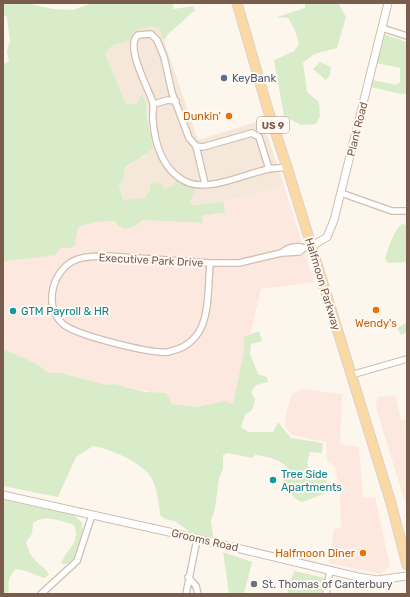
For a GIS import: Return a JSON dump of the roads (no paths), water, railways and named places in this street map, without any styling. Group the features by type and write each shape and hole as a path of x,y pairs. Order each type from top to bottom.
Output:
{"main road":[{"name":"Halfmoon Parkway","path":"237,3 268,110 287,167 308,247 351,375 404,542 407,565"}],"street":[{"name":"Plant Road","path":"308,247 324,240 329,232 341,194 388,3"},
{"path":"382,28 407,36"},
{"path":"205,184 196,146 189,138 176,101 164,57 157,40 151,34 146,33 136,36 134,49 146,88 154,104 153,121 155,136 165,163 171,171 182,179 194,184 205,184 220,182 269,169 287,167"},
{"path":"154,104 168,100 176,101"},
{"path":"196,146 203,147 252,133 259,136 269,169"},
{"path":"341,194 392,211 407,210"},
{"name":"Executive Park Drive","path":"210,263 203,324 192,341 179,349 158,352 79,333 63,324 53,308 52,295 57,276 65,266 78,259 108,256 210,263 239,263 281,254 299,252 308,247"},
{"path":"351,375 407,359"},
{"name":"Grooms Road","path":"3,495 377,580 407,576"},
{"path":"40,594 77,561 92,515"},
{"path":"186,594 197,539"},
{"path":"326,594 330,570"},
{"path":"188,578 196,586 198,594"}],"place":[{"name":"KeyBank","path":"224,78"},
{"name":"Dunkin'","path":"229,116"},
{"name":"Wendy's","path":"376,310"},
{"name":"GTM Payroll & HR","path":"13,311"},
{"name":"Tree Side Apartments","path":"273,480"},
{"name":"Halfmoon Diner","path":"363,553"},
{"name":"St. Thomas of Canterbury","path":"254,584"}]}
